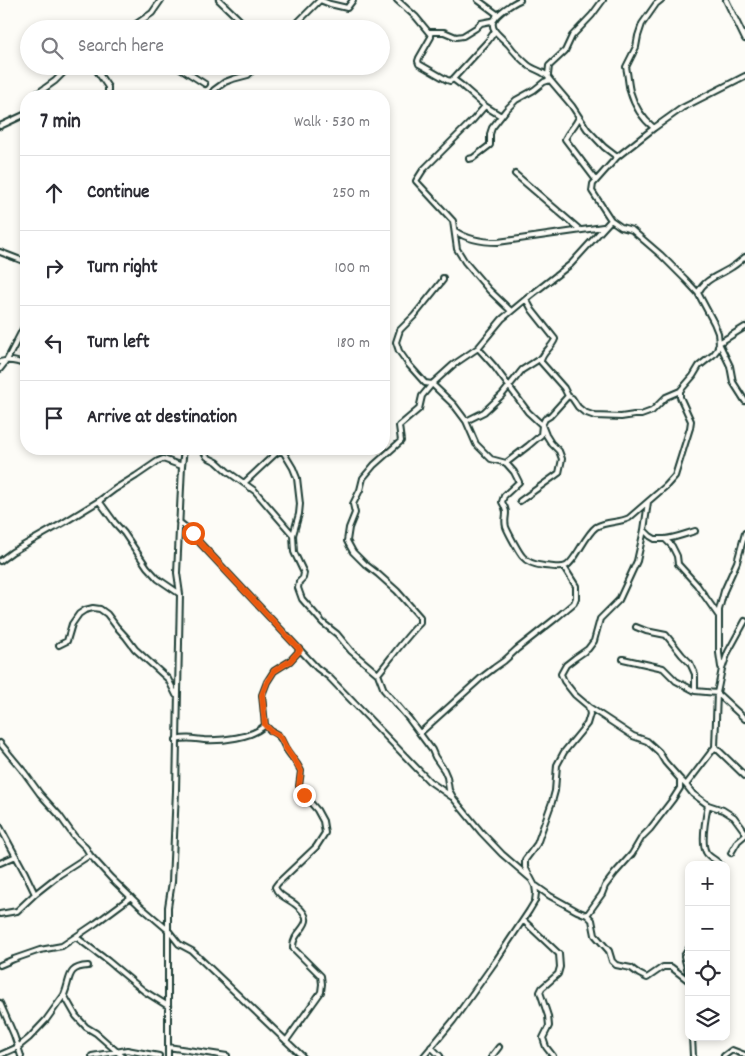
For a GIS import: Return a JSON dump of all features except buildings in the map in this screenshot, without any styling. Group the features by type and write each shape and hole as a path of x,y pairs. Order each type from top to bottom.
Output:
{"street":[{"path":"143,20 152,13 161,0"},
{"path":"299,20 320,0 347,8 354,0"},
{"path":"398,0 429,32 430,37 419,58 419,64 446,80 450,81 453,79 495,31"},
{"path":"478,0 497,14 493,23 495,31 500,38 529,66 548,75"},
{"path":"429,32 444,32 456,37 463,36 481,23 495,19 505,9 520,0"},
{"path":"603,0 572,36 565,52 549,66 548,75 587,129 604,147 617,157"},
{"path":"654,128 645,120 636,106 630,90 626,67 636,47 642,24 661,0"},
{"path":"726,0 745,38"},
{"path":"222,1 240,20"},
{"path":"42,90 61,75"},
{"path":"100,75 108,90"},
{"path":"191,75 205,84"},
{"path":"214,90 224,82 248,75"},
{"path":"745,76 682,108 654,128 617,157 593,184 592,191 611,220 621,227 632,230 647,242 698,293 718,333 719,343 730,366 733,382 745,401"},
{"path":"453,79 485,106 502,116"},
{"path":"469,159 474,158 490,145 490,134 516,100 550,80"},
{"path":"485,106 423,170 416,181 453,221 457,249 465,262 489,290 511,311"},
{"path":"0,126 20,117"},
{"path":"579,117 576,125 565,139 596,180"},
{"path":"515,174 580,230"},
{"path":"390,451 402,441 399,426 419,409 422,396 432,384 453,365 478,348 511,311 571,264 611,220"},
{"path":"455,231 465,237 482,242 498,242 603,227"},
{"path":"0,252 20,260"},
{"path":"698,293 701,286 733,267 745,257"},
{"path":"443,278 414,316 400,330 396,342 399,351 425,383 432,384 454,405 466,421 476,444 491,459 506,464 514,472 519,482 504,496 502,502 507,509 506,526 523,558 534,564 558,568 570,564 596,528 604,523 629,518 675,476 691,420 680,397 680,391"},
{"path":"466,421 484,412 522,370 541,358 555,339 532,310 526,299"},
{"path":"541,358 541,362 564,388 568,396 584,412 595,416 621,417 641,415 656,408 666,397 680,391 699,366 713,355 719,343 745,327"},
{"path":"0,369 20,334"},
{"path":"478,348 494,366 528,412 542,424 546,435 562,459 559,473 520,501"},
{"path":"0,362 6,360 20,362"},
{"path":"506,464 541,435 542,424 545,419 568,396"},
{"path":"168,1056 168,907 172,882 180,594 177,573 183,455"},
{"path":"206,455 218,462 255,491 293,535"},
{"path":"244,483 274,455"},
{"path":"285,455 293,468 299,496 299,514 293,535 294,552 304,573 298,588 302,599 351,651 378,674 384,690 432,750 444,770 449,790 454,799 502,854 532,880"},
{"path":"378,674 407,636 420,623 420,617 397,591 353,552 347,541 349,528 355,513 354,504 363,478 386,455"},
{"path":"0,561 98,501 158,461 163,459 182,466"},
{"path":"98,501 124,533 147,567 158,579 180,594"},
{"path":"648,502 637,560 618,600 600,619 594,641 588,650 566,665 561,674 575,695 588,706 633,736 647,741 659,752 665,762 694,794 708,805 723,810 734,817 745,834 731,853"},
{"path":"179,522 193,533 200,543 317,668 350,698 429,781 454,799"},
{"path":"644,530 655,539 675,538 695,531"},
{"path":"722,669 719,652 718,615 721,600 737,562 745,533"},
{"path":"665,539 672,546 677,556 678,564 718,615"},
{"path":"420,733 481,678 504,662 517,648 574,602 576,586 564,567"},
{"path":"59,645 67,641 72,624 79,614 85,610 100,608 135,649 168,679 177,697"},
{"path":"686,785 715,747 717,693 722,669 728,652 745,621"},
{"path":"636,627 646,632 666,635 690,663 695,674 694,691"},
{"path":"286,1041 321,992 322,984 321,976 293,948 293,942 306,922 307,917 295,904 279,894 275,887 316,847 325,833 323,821 317,810 299,786 301,771 281,738 265,725 262,695 274,671 290,661 300,650"},
{"path":"623,659 663,668 676,681 694,691 717,693 745,719"},
{"path":"588,706 590,714 587,724 556,765 555,791 552,802 537,844 525,860 526,867 536,886 550,896 588,915 592,920 595,935 609,951 612,961 616,965 631,968 647,978 663,967 671,967 685,978"},
{"path":"176,740 187,737 204,740 237,738 252,733 265,725"},
{"path":"0,743 74,836 111,878 168,930 179,944 192,951 302,1056"},
{"path":"715,747 745,776"},
{"path":"588,915 605,886 632,854 642,837 673,799 680,788 680,780"},
{"path":"708,805 705,819 704,847 706,853 718,861"},
{"path":"0,827 35,894"},
{"path":"0,914 17,911 59,875 90,855"},
{"path":"0,863 16,856"},
{"path":"424,1056 458,1014 523,920 535,901 536,886"},
{"path":"0,965 40,950 62,946 131,898"},
{"path":"523,920 559,954 560,967 558,974 540,992 548,1016 548,1026 544,1038 546,1047 553,1056"},
{"path":"76,937 144,991 168,1006"},
{"path":"0,1055 18,1047 46,1020 64,995 72,970 78,966 88,966"},
{"path":"64,995 76,1016 122,1056"},
{"path":"0,1003 21,1056"},
{"path":"692,1041 693,1056"},
{"path":"168,1047 227,1056"},
{"path":"431,1047 440,1056"},
{"path":"492,1056 499,1047"},
{"path":"92,1056 127,1050 158,1056"},
{"path":"724,1056 732,1050 745,1055"}],"route":[{"path":"193,533 200,543 300,650 290,661 274,671 262,695 262,708 265,725 281,738 301,771 299,786 304,795"}]}
